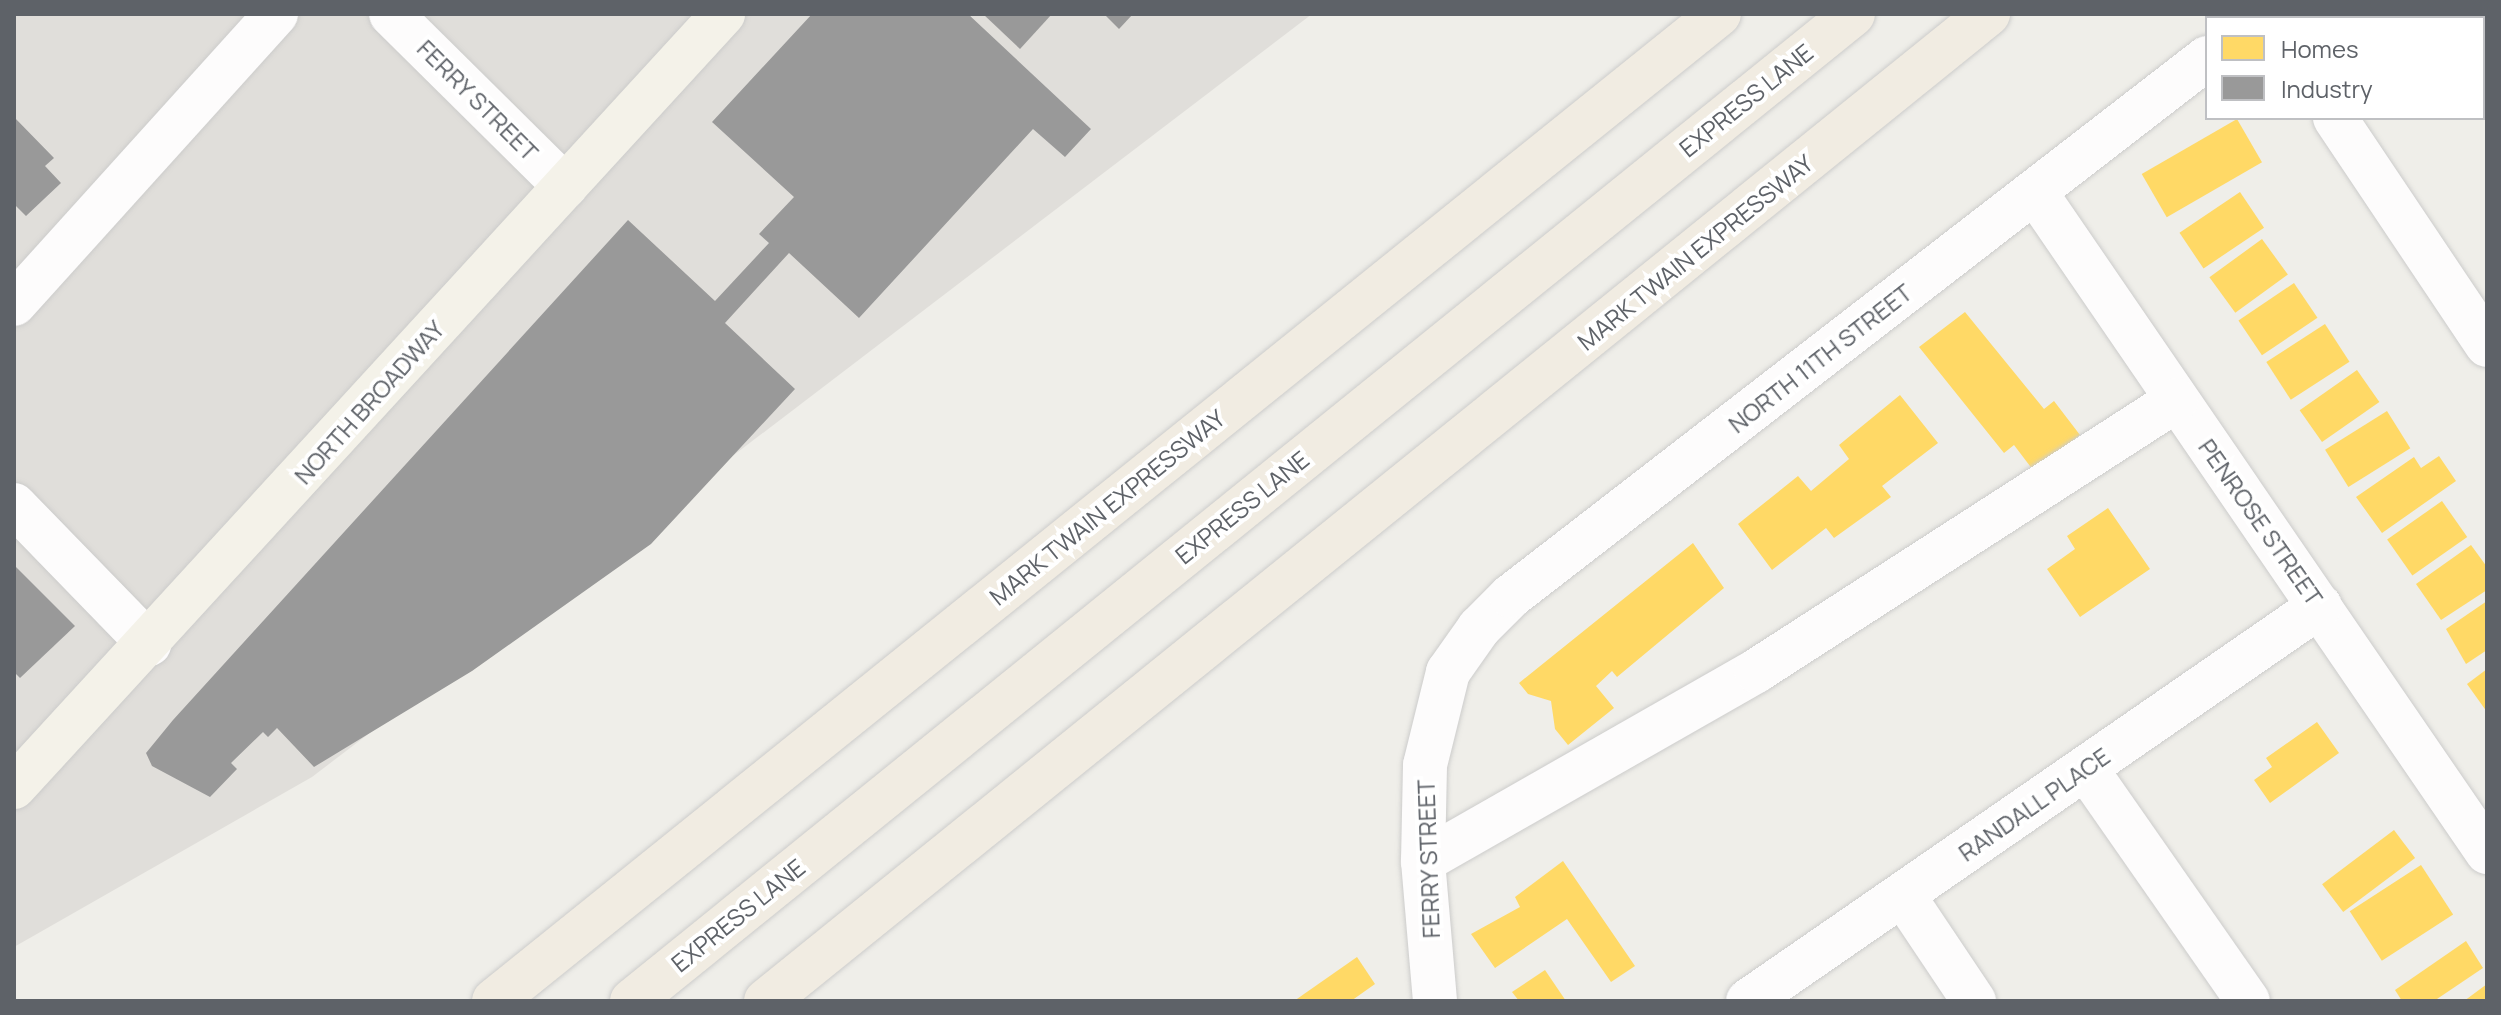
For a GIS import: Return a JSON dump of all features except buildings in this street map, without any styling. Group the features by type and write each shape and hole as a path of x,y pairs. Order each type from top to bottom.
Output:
{"highway":[{"name":"MARK TWAIN EXPRESSWAY","path":"494,1001 1719,14"},
{"name":"EXPRESS LANE","path":"632,1001 1853,14"},
{"name":"MARK TWAIN EXPRESSWAY","path":"766,1001 1988,14"}],"main road":[{"name":"NORTH BROADWAY","path":"14,787 149,644 723,14"}],"street":[{"path":"14,304 276,14"},
{"name":"FERRY STREET","path":"391,14 565,186"},
{"name":"NORTH 11TH STREET","path":"1448,672 1479,628 1511,596 2205,60"},
{"path":"2336,120 2487,345"},
{"name":"PENROSE STREET","path":"2035,192 2487,852"},
{"path":"1423,861 1756,671 2176,400"},
{"path":"14,505 149,644"},
{"name":"RANDALL PLACE","path":"1748,1001 2320,606"},
{"name":"FERRY STREET","path":"1435,1001 1423,861 1425,765 1448,672"},
{"path":"2086,769 2248,1001"},
{"path":"1903,895 1974,1001"}],"shaded area":[{"path":"14,14 1312,14 312,777 14,947"}]}
